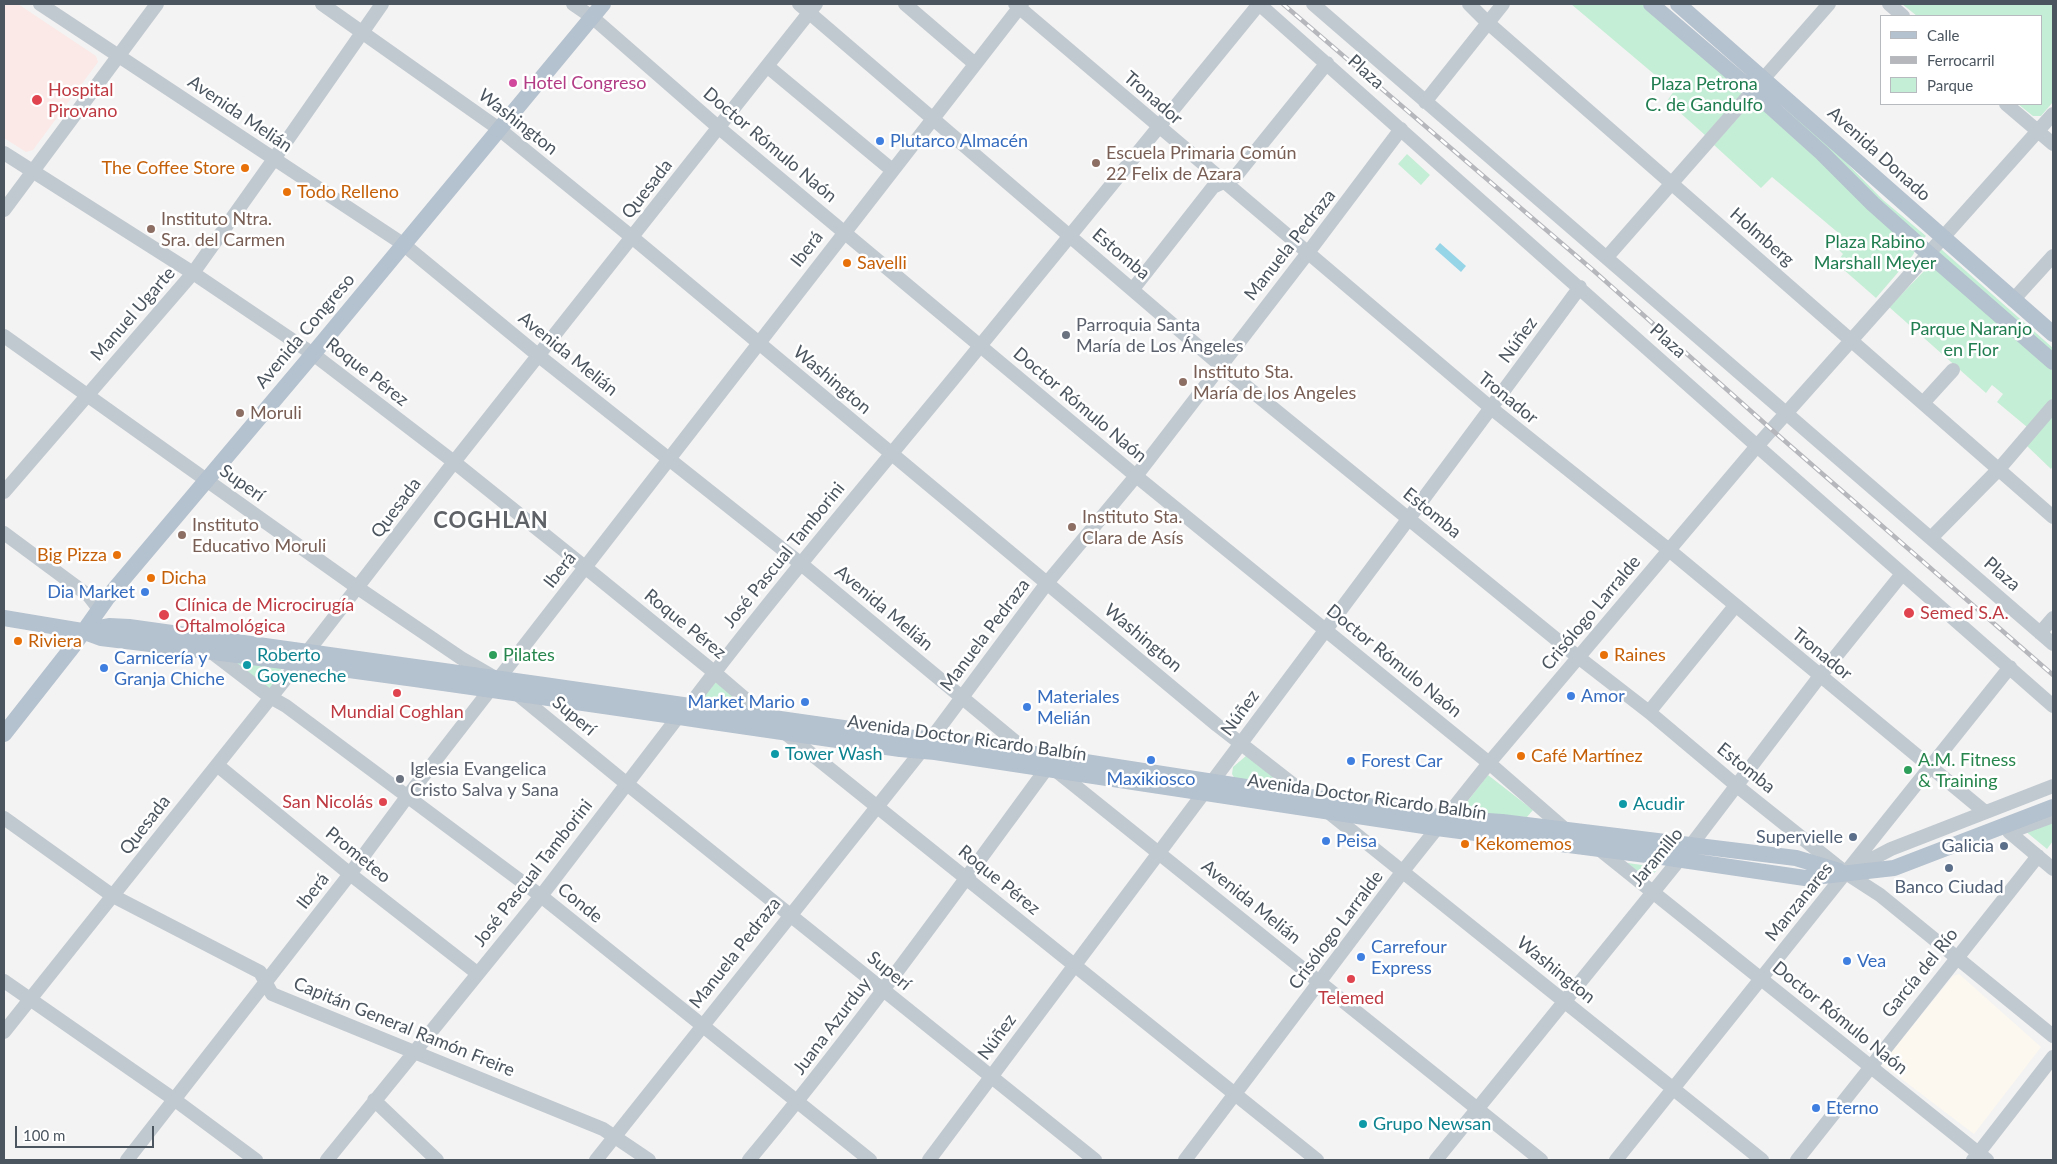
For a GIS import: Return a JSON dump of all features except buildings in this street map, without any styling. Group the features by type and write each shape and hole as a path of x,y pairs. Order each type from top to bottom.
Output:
{"main road":[{"name":"Avenida Congreso","path":"4,734 64,659 99,609 603,4"},
{"path":"1651,4 1753,91 1822,153 1873,204 2053,362"},
{"name":"Avenida Donado","path":"1678,4 2053,334"},
{"path":"99,609 109,626"},
{"name":"Avenida Doctor Ricardo Balbín","path":"4,618 82,631 101,638 210,651 302,658"},
{"name":"Avenida Doctor Ricardo Balbín","path":"82,631 109,626 302,658 683,712 784,732 1032,753 1327,811 1441,823 1502,822 1692,844 1796,858 1846,873"},
{"name":"Avenida Doctor Ricardo Balbín","path":"495,685 516,693 683,712 767,716 1050,768 1208,788 1308,796 1441,823 1599,849 1805,878 1846,873"},
{"path":"1846,873 1893,858 2053,796"},
{"path":"1846,873 1894,868 2053,807"}],"street":[{"name":"Avenida Melián","path":"40,4 403,244 539,356 800,563 963,698 1541,1160"},
{"path":"4,210 157,4"},
{"name":"Washington","path":"322,4 363,31 499,129 633,238 1241,744 1308,796"},
{"name":"Manuel Ugarte","path":"4,492 193,273 382,4"},
{"name":"Doctor Rómulo Naón","path":"573,4 592,17 718,127 1136,476 1489,763 1566,830"},
{"path":"904,4 974,64"},
{"name":"Plaza","path":"1259,4 1756,446 2053,706"},
{"name":"José Pascual Tamborini","path":"328,1160 374,1100 541,896 800,563 892,454 1259,4"},
{"name":"Plaza","path":"1313,4 2053,644"},
{"name":"Holmberg","path":"1469,4 1487,22 2053,517"},
{"path":"1425,102 1503,4"},
{"path":"1607,257 1829,4"},
{"path":"1889,4 1902,15"},
{"name":"Iberá","path":"127,1160 350,874 407,797 586,568 1019,5"},
{"name":"Tronador","path":"1019,5 1307,254 1491,408 1669,550 1734,606 1985,812"},
{"name":"Quesada","path":"4,1032 358,588 454,462 633,238 767,66 808,7"},
{"name":"Estomba","path":"808,7 933,118 1134,289 1220,365 1578,657 1649,712 1737,786 1846,873 1880,895 2053,1036"},
{"path":"1134,289 1213,187 1235,177 1327,63"},
{"path":"767,66 892,170"},
{"path":"2007,105 2053,144"},
{"name":"Crisólogo Larralde","path":"1185,1160 1404,871 1489,763 1756,446 2053,114"},
{"name":"Manuela Pedraza","path":"596,1160 963,698 1048,583 1136,476 1307,254 1400,129"},
{"name":"Roque Pérez","path":"4,153 193,273 313,354 454,462 714,672 784,732 1316,1160"},
{"path":"2013,300 2053,256"},
{"name":"Núñez","path":"929,1160 1325,629 1409,520 1580,288"},
{"name":"Superí","path":"4,336 358,588 461,658 495,685"},
{"path":"1923,403 1953,370"},
{"path":"1931,538 1999,469 2053,406"},
{"path":"4,533 89,596 99,609"},
{"name":"Jaramillo","path":"1436,1160 1692,844 1820,676 1902,574"},
{"path":"1649,712 1734,606"},
{"path":"2040,633 2053,618"},
{"name":"Conde","path":"210,651 541,896 870,1160"},
{"name":"Manzanares","path":"1616,1160 1846,873 1929,766 2010,668"},
{"name":"Superí","path":"516,693 1095,1160"},
{"name":"Prometeo","path":"217,764 350,874 477,973"},
{"name":"Juana Azurduy","path":"749,1160 797,1103 1050,768"},
{"name":"Avenida Doctor Ricardo Balbín","path":"1846,873 1891,849 2053,786"},
{"name":"Washington","path":"1327,811 1762,1160"},
{"name":"Avenida Doctor Ricardo Balbín","path":"1846,873 1896,876 2053,816"},
{"name":"Capitán General Ramón Freire","path":"4,818 113,896 260,972 272,994 603,1129 649,1160"},
{"path":"2009,832 2053,869"},
{"name":"Doctor Rómulo Naón","path":"1599,849 1870,1066 1980,1158"},
{"name":"García del Río","path":"1797,1160 1956,957 2038,856"},
{"path":"4,981 175,1100 256,1160"},
{"path":"1980,1158 2053,1057"},
{"path":"374,1100 437,1160"}],"shaded area":[{"name":"Hospital Pirovano","path":"4,4 18,4 96,56 98,62 33,150 26,152 4,138"},
{"path":"1959,974 2041,1047 1974,1134 1882,1064 1953,976"}],"green space":[{"name":"Plaza Petrona C. de Gandulfo","path":"1571,4 1642,4 1738,85 1742,94 1706,136 1667,101 1674,91"},
{"path":"1902,4 2053,4 2053,102 2041,116 2033,116 2019,105 2042,105 2042,15 1916,15"},
{"path":"1771,94 1825,141 1883,200 1926,236 1922,240 1878,202"},
{"name":"Plaza Rabino Marshall Meyer","path":"1756,104 1913,244 1915,251 1913,255 1876,298 1836,263 1843,254 1835,246 1842,236 1772,177 1761,188 1714,145 1749,105"},
{"path":"1407,154 1430,175 1421,185 1398,164"},
{"path":"1941,249 2053,348 2053,356 1937,253"},
{"name":"Parque Naranjo en Flor","path":"1929,266 1934,266 2053,371 2053,398 2027,427 1997,402 2003,394 1992,385 1986,393 1889,307"},
{"path":"2053,414 2053,466 2051,469 2027,446"},
{"path":"233,660 280,667 283,673 270,689 266,690"},
{"path":"719,681 743,704 741,706 707,702 704,698 704,693 714,682"},
{"path":"1247,755 1279,781 1276,784 1235,779 1232,774 1233,767"},
{"path":"1488,775 1533,810 1527,817 1470,813 1466,803"},
{"path":"2053,818 2053,841 2047,849 2024,830"},
{"path":"1628,863 1656,867 1658,869 1648,879 1645,879 1628,866"}],"water":[{"path":"1440,243 1466,266 1461,272 1435,249"}],"railway":[{"path":"1283,4 1594,271 1771,429 2053,675"}],"place":[{"name":"Hotel Congreso","path":"513,83"},
{"name":"Hospital Pirovano","path":"37,100"},
{"name":"Plutarco Almacén","path":"880,141"},
{"name":"Escuela Primaria Común 22 Felix de Azara","path":"1096,163"},
{"name":"The Coffee Store","path":"245,168"},
{"name":"Todo Relleno","path":"287,192"},
{"name":"Instituto Ntra. Sra. del Carmen","path":"151,229"},
{"name":"Savelli","path":"847,263"},
{"name":"Parroquia Santa María de Los Ángeles","path":"1066,335"},
{"name":"Instituto Sta. María de los Angeles","path":"1183,382"},
{"name":"Moruli","path":"240,413"},
{"name":"Instituto Sta. Clara de Asís","path":"1072,527"},
{"name":"Instituto Educativo Moruli","path":"182,535"},
{"name":"Big Pizza","path":"117,555"},
{"name":"Dicha","path":"151,578"},
{"name":"Dia Market","path":"145,592"},
{"name":"Semed S.A.","path":"1909,613"},
{"name":"Clínica de Microcirugía Oftalmológica","path":"164,615"},
{"name":"Riviera","path":"18,641"},
{"name":"Pilates","path":"493,655"},
{"name":"Raines","path":"1604,655"},
{"name":"Roberto Goyeneche","path":"247,665"},
{"name":"Carnicería y Granja Chiche","path":"104,668"},
{"name":"Mundial Coghlan","path":"397,693"},
{"name":"Amor","path":"1571,696"},
{"name":"Market Mario","path":"805,702"},
{"name":"Materiales Melián","path":"1027,707"},
{"name":"Tower Wash","path":"775,754"},
{"name":"Café Martínez","path":"1521,756"},
{"name":"Maxikiosco","path":"1151,760"},
{"name":"Forest Car","path":"1351,761"},
{"name":"A.M. Fitness & Training","path":"1908,770"},
{"name":"Iglesia Evangelica Cristo Salva y Sana","path":"400,779"},
{"name":"San Nicolás","path":"383,802"},
{"name":"Acudir","path":"1623,804"},
{"name":"Supervielle","path":"1853,837"},
{"name":"Peisa","path":"1326,841"},
{"name":"Kekomemos","path":"1465,844"},
{"name":"Galicia","path":"2004,846"},
{"name":"Banco Ciudad","path":"1949,868"},
{"name":"Carrefour Express","path":"1361,957"},
{"name":"Vea","path":"1847,961"},
{"name":"Telemed","path":"1351,979"},
{"name":"Eterno","path":"1816,1108"},
{"name":"Grupo Newsan","path":"1363,1124"}],"district":[{"name":"COGHLAN","path":"491,521"}]}
